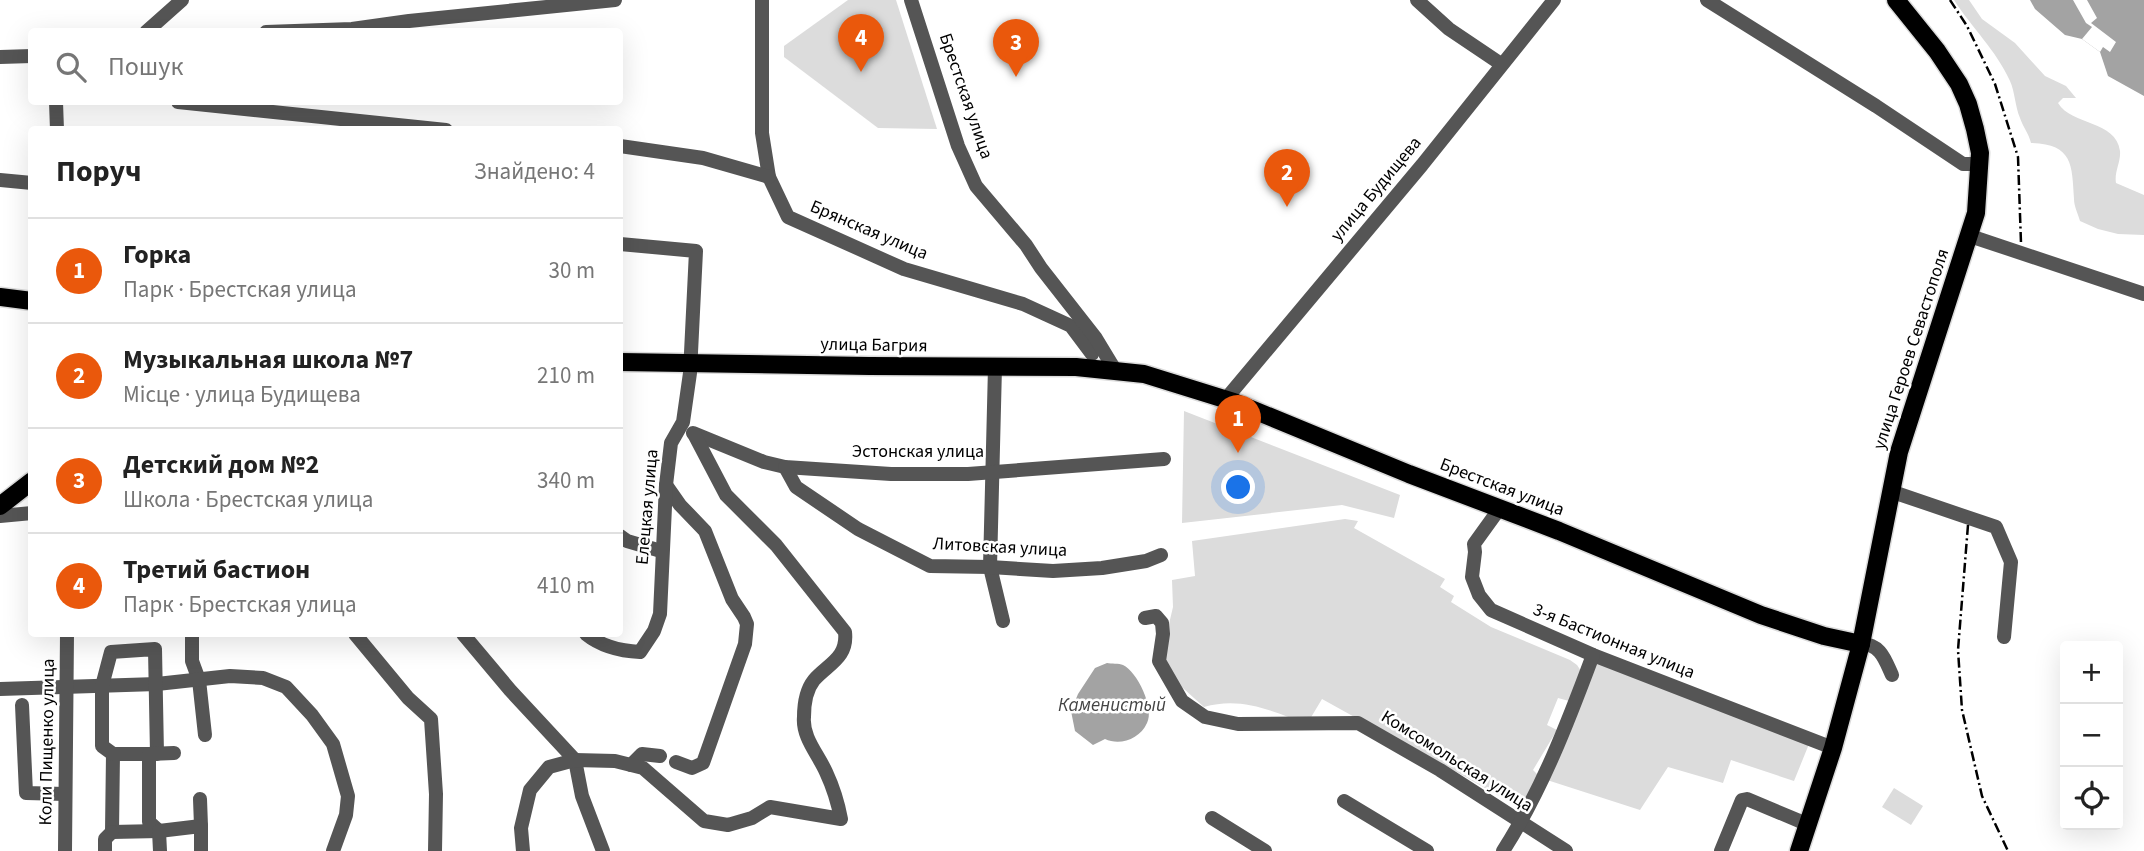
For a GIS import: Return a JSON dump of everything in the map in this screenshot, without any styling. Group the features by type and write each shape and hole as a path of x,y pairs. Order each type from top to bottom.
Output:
{"main road":[{"name":"улица Героев Севастополя","path":"1799,851 1833,748 1861,644 1899,452 1917,389 1976,212 1980,164 1975,129 1959,84 1937,51 1896,0"},
{"path":"0,298 28,301"},
{"name":"улица Багрия","path":"623,362 1076,366 1121,370"},
{"name":"Брестская улица","path":"1121,370 1144,374 1225,400 1500,508 1761,615 1824,636 1861,644"},
{"path":"0,506 28,484"}],"street":[{"path":"150,28 182,0"},
{"path":"359,28 615,0"},
{"name":"Брянская улица","path":"762,0 762,133 769,177 788,217 904,269 1023,304 1070,326 1092,354"},
{"name":"Брестская улица","path":"911,0 958,146 976,186 1026,245 1121,370"},
{"path":"1417,0 1448,29 1501,64"},
{"name":"улица Будищева","path":"1225,400 1422,165 1554,0"},
{"path":"1707,0 1963,164 1980,164"},
{"path":"0,57 28,56"},
{"path":"57,105 57,126"},
{"path":"207,105 408,126"},
{"path":"623,146 703,158 769,177"},
{"path":"0,180 28,183"},
{"path":"1970,236 2144,295"},
{"name":"Елецкая улица","path":"590,637 619,651 640,652 654,631 660,614 661,551 671,443 683,422 690,373 696,251 623,244"},
{"path":"995,367 990,567 1003,621"},
{"name":"Эстонская улица","path":"683,422 694,434 764,462 786,467 891,474 968,474 1164,460"},
{"path":"523,851 521,828 530,790 549,767 575,760 615,761 643,768 704,821 728,825 752,818 770,807 842,819 836,796 807,737 803,720 807,693 814,681 838,660 845,647 845,632 776,545 726,495 694,434"},
{"name":"Литовская улица","path":"786,467 796,487 858,529 930,566 1065,570 1146,561 1161,555"},
{"path":"666,485 680,505 705,531 732,599 747,624 745,644 703,762 692,768 676,762"},
{"path":"1891,491 1996,527 2011,562 2004,638"},
{"name":"3-я Бастионная улица","path":"1500,508 1474,544 1472,577 1479,595 1491,610 1593,654 1833,748"},
{"path":"0,516 28,513"},
{"path":"623,538 661,551"},
{"name":"Комсомольская улица","path":"1145,618 1156,616 1162,623 1159,662 1182,701 1205,717 1238,724 1358,723 1440,770 1566,851"},
{"name":"Коли Пищенко улица","path":"65,851 67,637"},
{"path":"192,637 192,661 199,680 205,735"},
{"path":"357,637 408,698 431,719 436,794 435,851"},
{"path":"466,637 575,760 582,796 603,851"},
{"path":"1861,644 1876,648 1892,676"},
{"path":"160,851 159,831 149,822 153,754 157,684 155,649 111,652 102,686 102,746 113,754 153,754 174,753"},
{"path":"1503,851 1521,823 1567,725 1593,654"},
{"path":"0,689 157,684 230,676 262,678 286,687 312,715 333,744 348,796 346,815 333,851"},
{"path":"22,705 26,793 65,794"},
{"path":"112,832 113,754"},
{"path":"631,765 642,754 660,756"},
{"path":"200,799 201,851"},
{"path":"1721,851 1742,800 1747,799 1809,825"},
{"path":"1344,801 1427,851"},
{"path":"1212,818 1265,851"},
{"path":"104,851 105,839 112,832 159,831 201,826"}],"shaded area":[{"path":"848,0 896,0 937,129 878,128 784,57 784,46"},
{"path":"1954,0 1969,0 1982,19 2015,43 2045,76 2066,86 2076,98 2063,98 2058,103 2065,110 2102,128 2117,141 2120,155 2116,183 2144,195 2144,235 2118,234 2080,221 2068,159 2055,147 2031,143 2017,109 2012,85 2004,70"},
{"path":"1184,411 1400,495 1394,518 1342,505 1182,523"},
{"path":"1345,519 1358,521 1354,528 1445,579 1440,587 1454,596 1451,602 1491,627 1570,660 1581,671 1569,701 1558,698 1547,725 1557,730 1533,770 1538,775 1522,809 1322,699 1307,724 1244,704 1204,707 1174,680 1161,658 1173,607 1172,580 1195,576 1192,541"},
{"path":"1594,662 1809,744 1794,781 1731,760 1723,783 1668,767 1640,810 1547,780"},
{"path":"1894,788 1923,806 1911,825 1882,807"}],"water":[{"path":"2030,0 2144,0 2144,96 2108,76 2100,52 2082,39 2065,35 2035,9"},
{"name":"Каменистый","path":"1107,663 1123,665 1134,675 1147,700 1149,717 1144,729 1129,740 1117,742 1105,739 1093,745 1075,731 1071,711 1078,694 1095,668"}],"pier":[{"path":"2073,0 2087,0 2097,18 2091,23 2116,42 2110,52 2103,47 2100,52 2082,39 2092,27 2086,23"}],"railway":[{"path":"1950,0 1967,26 1995,84 2018,157 2021,243"},
{"path":"1968,525 1958,650 1962,710 1982,796 2008,851"}],"place":[{"name":"Третий бастион","path":"861,72"},
{"name":"Детский дом №2","path":"1016,77"},
{"name":"Музыкальная школа №7","path":"1287,207"},
{"name":"Горка","path":"1238,453"}]}
